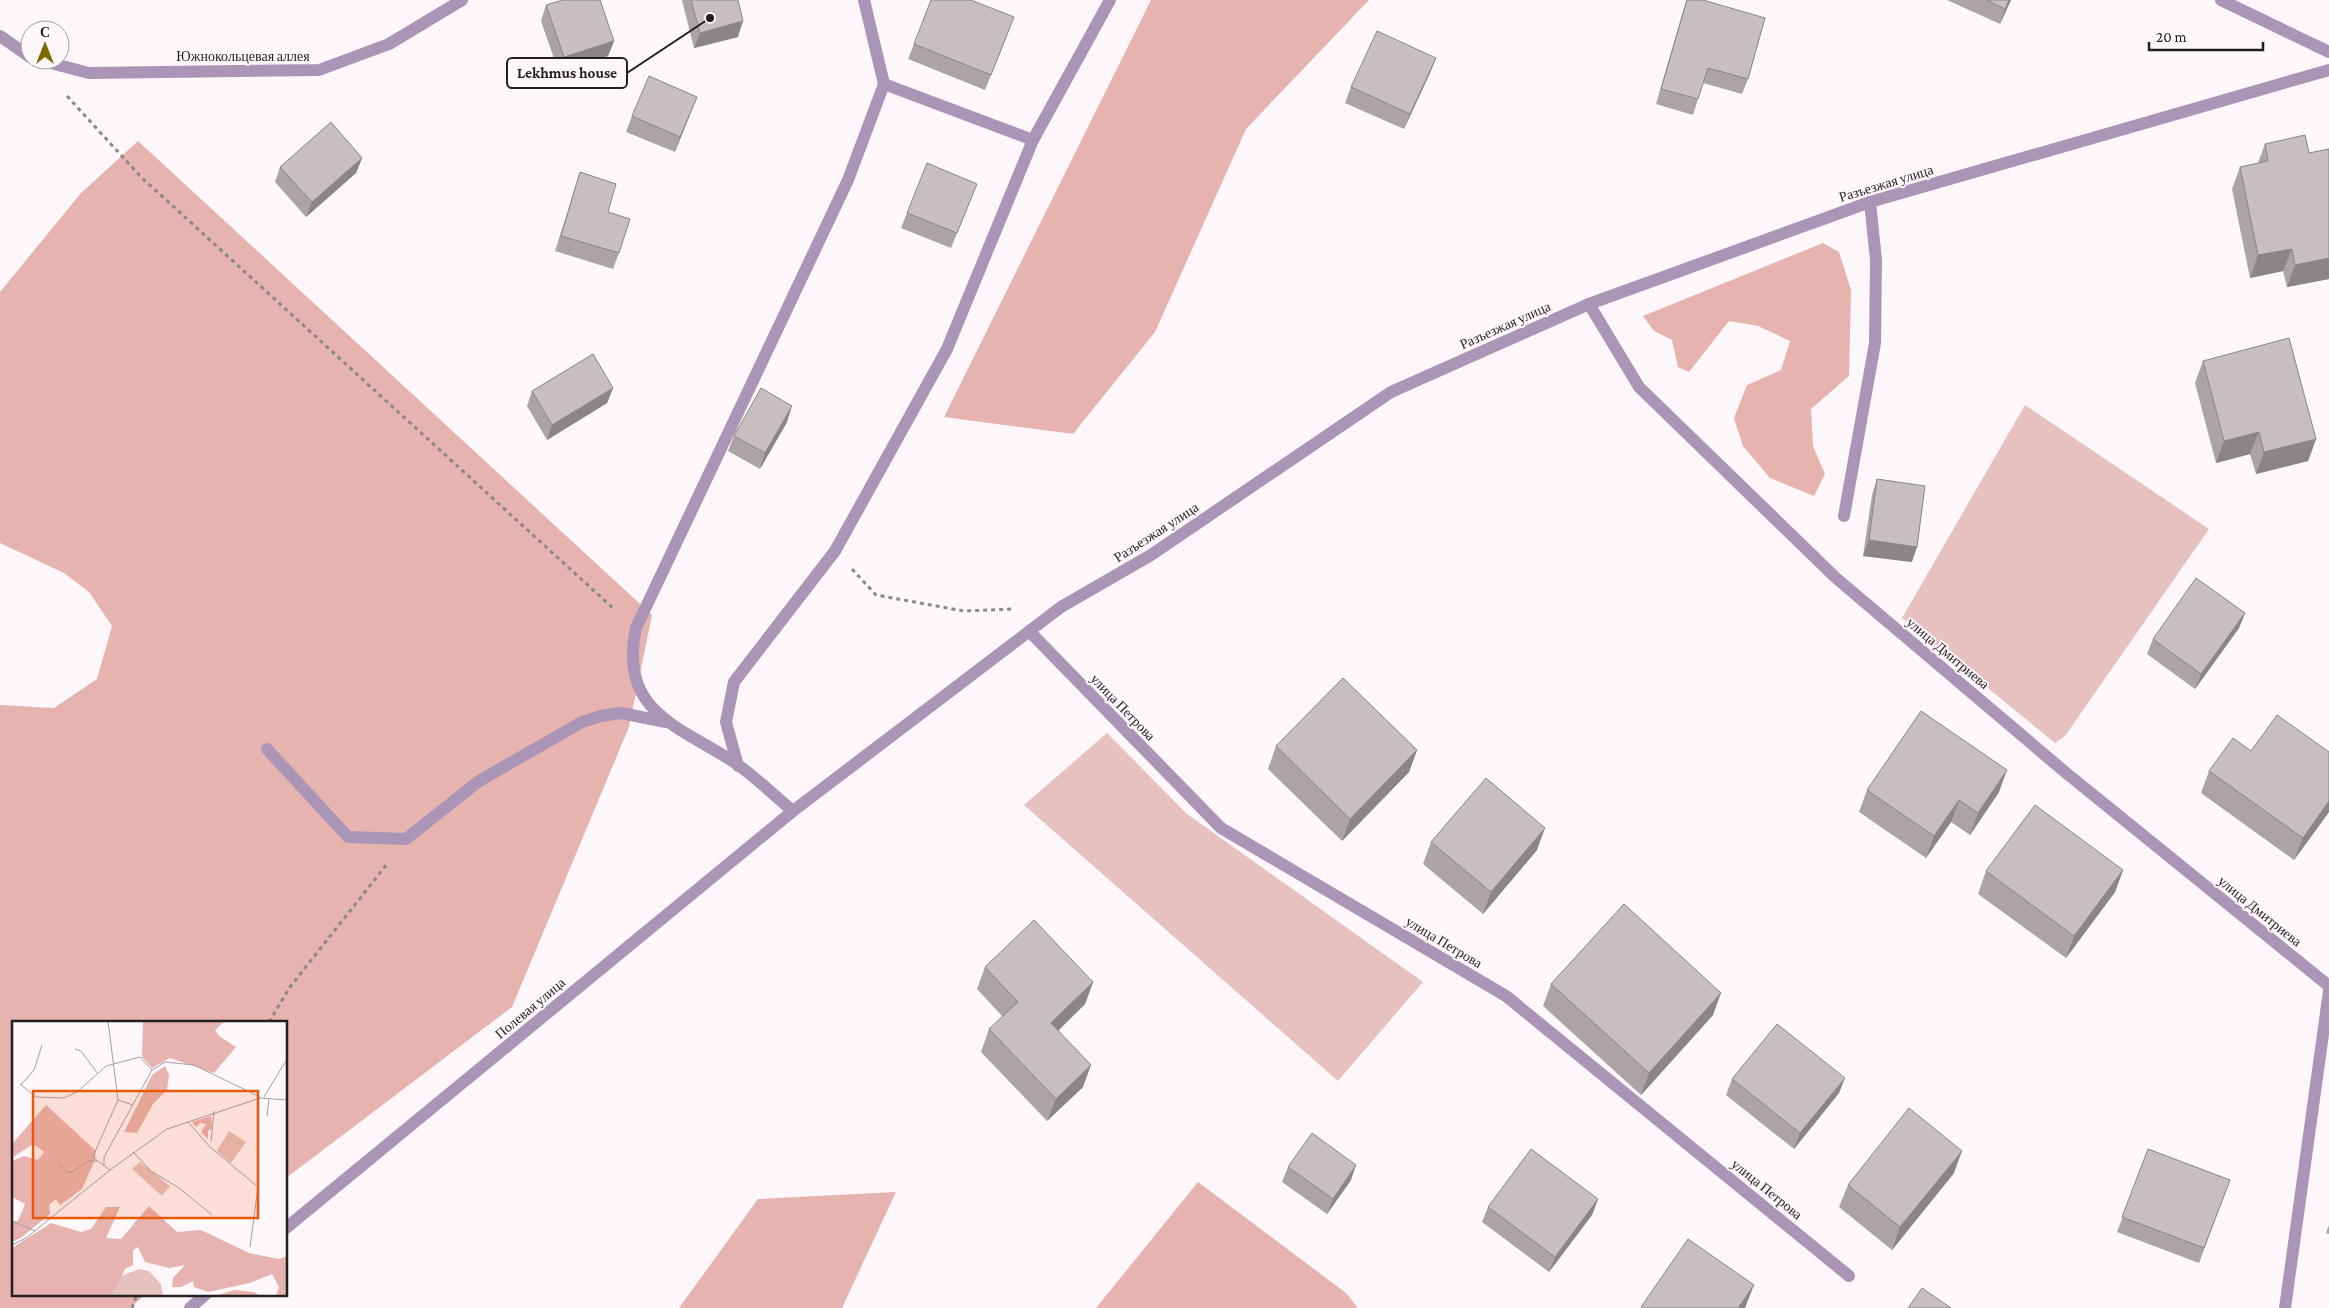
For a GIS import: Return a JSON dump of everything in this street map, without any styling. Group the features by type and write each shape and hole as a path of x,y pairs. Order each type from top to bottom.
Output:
{"street":[{"name":"Южнокольцевая аллея","path":"70,68 89,73 319,70 389,44 462,0"},
{"path":"793,810 738,766 666,722 645,701 633,673 631,649 636,628 848,180 884,84 864,0"},
{"path":"738,766 726,722 734,682 835,551 947,349 1033,140 1110,0"},
{"path":"2221,0 2329,52"},
{"path":"0,36 20,50"},
{"name":"Разъезжая улица","path":"793,810 1061,607 1151,555 1391,392 1589,304 1870,202 2329,70"},
{"path":"884,84 1033,140"},
{"path":"1844,516 1875,343 1876,260 1870,202"},
{"name":"улица Дмитриева","path":"1589,304 1639,387 1836,578 2065,772 2329,986"},
{"name":"улица Петрова","path":"1030,632 1221,828 1506,996 1849,1276"},
{"path":"267,749 348,836 406,839 479,781 582,722 601,716 622,714 666,722"},
{"name":"Полевая улица","path":"288,1226 793,810"},
{"path":"2284,1308 2329,991"},
{"path":"190,1308 204,1296"}],"path":[{"path":"61,89 142,177 636,628"},
{"path":"835,551 876,596 964,611 1061,607"},
{"path":"270,1021 290,987 406,839"},
{"path":"132,1308 136,1296"}],"shaded area":[{"path":"1151,0 1369,0 1246,129 1155,332 1073,434 944,417"},
{"path":"138,141 652,615 629,727 512,1007 288,1176 288,1021 12,1021 12,1296 144,1296 130,1308 0,1308 0,705 54,708 97,679 112,626 89,592 64,573 0,543 0,292 81,193"},
{"path":"1823,243 1839,252 1851,290 1849,376 1811,409 1813,446 1825,474 1814,496 1770,478 1743,446 1734,418 1747,385 1781,370 1790,341 1758,326 1729,321 1689,372 1678,367 1672,340 1654,331 1643,316"},
{"path":"2025,405 2209,529 2065,736 2055,743 1902,618"},
{"path":"1107,733 1187,814 1423,982 1338,1081 1024,805"},
{"path":"1198,1182 1346,1293 1358,1308 1096,1308"},
{"path":"896,1192 842,1308 679,1308 758,1199"}],"building":[{"path":"563,0 600,0 614,41 564,57 546,5"},
{"path":"691,0 738,0 743,21 700,33"},
{"path":"931,0 971,0 1014,17 991,75 914,44"},
{"path":"1687,0 1703,0 1765,18 1748,79 1708,68 1698,99 1661,89"},
{"path":"1987,0 2009,0 2005,9"},
{"path":"1377,31 1436,58 1410,114 1351,87"},
{"path":"649,76 697,97 680,137 632,116"},
{"path":"331,122 362,158 312,202 280,167"},
{"path":"2305,135 2309,153 2329,149 2329,258 2295,265 2292,249 2258,255 2240,167 2268,161 2265,144"},
{"path":"927,163 977,184 957,233 907,213"},
{"path":"580,172 616,184 608,212 630,219 619,253 561,236"},
{"path":"2289,338 2316,439 2264,452 2259,432 2224,441 2203,361"},
{"path":"593,354 613,388 552,425 532,391"},
{"path":"761,388 792,406 765,453 734,436"},
{"path":"1877,479 1925,486 1917,547 1869,540"},
{"path":"2196,578 2245,613 2201,674 2153,639"},
{"path":"1343,678 1417,750 1350,819 1276,746"},
{"path":"1921,711 2007,770 1978,813 1959,800 1934,836 1867,790"},
{"path":"2277,715 2329,752 2329,801 2303,838 2209,771 2233,738 2251,751"},
{"path":"1486,778 1545,828 1491,892 1431,842"},
{"path":"2035,805 2123,870 2074,936 1986,871"},
{"path":"1624,904 1721,993 1649,1073 1551,984"},
{"path":"1034,920 1093,982 1051,1023 1091,1065 1056,1099 989,1029 1018,1002 985,967"},
{"path":"1777,1024 1845,1078 1800,1133 1732,1079"},
{"path":"1909,1108 1962,1151 1900,1227 1848,1185"},
{"path":"1312,1133 1356,1165 1333,1199 1288,1167"},
{"path":"1531,1149 1598,1199 1555,1257 1488,1207"},
{"path":"2148,1149 2230,1180 2204,1248 2122,1217"},
{"path":"1688,1239 1754,1285 1738,1308 1641,1307"},
{"path":"1922,1288 1951,1308 1908,1308"}],"place":[{"name":"Lekhmus house","path":"710,18"}]}
